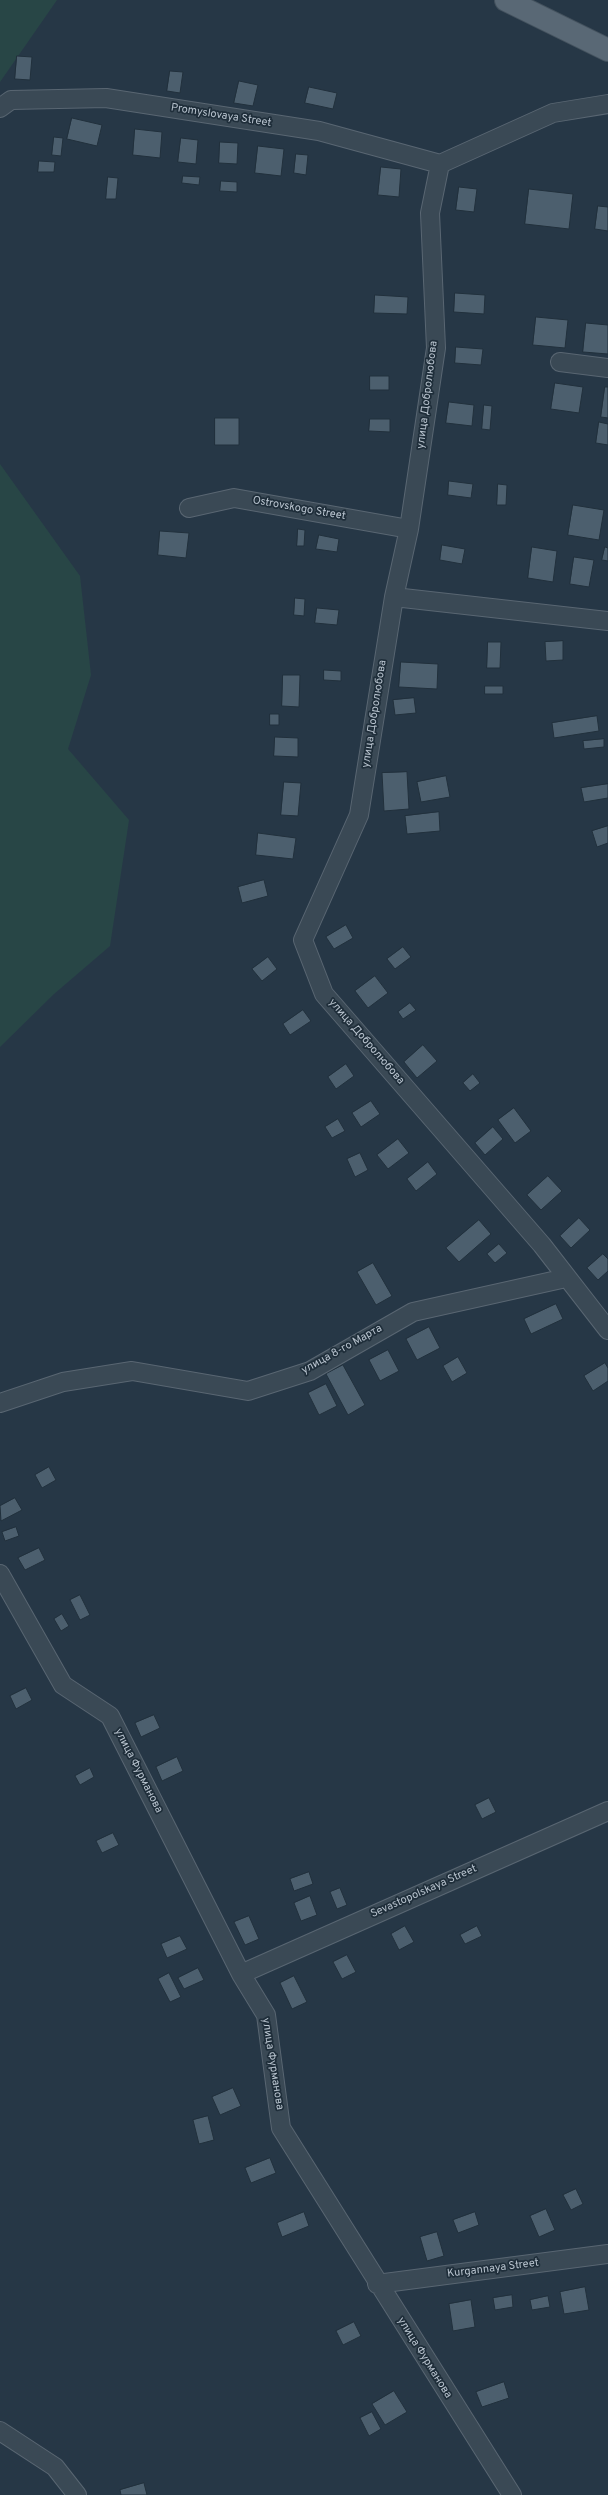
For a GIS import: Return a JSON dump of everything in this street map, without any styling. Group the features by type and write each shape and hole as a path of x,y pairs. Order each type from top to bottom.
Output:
{"main road":[{"path":"513,2 608,50"}],"street":[{"name":"Promyslovaya Street","path":"0,108 11,100 106,98 319,131 440,164"},
{"path":"440,164 553,113 608,104"},
{"name":"улица Добролюбова","path":"440,164 430,213 436,348 409,529 394,597 359,815 303,940 324,994 542,1245 566,1278 608,1330"},
{"path":"560,362 608,368"},
{"name":"Ostrovskogo Street","path":"189,508 234,498 409,529"},
{"path":"394,597 608,622"},
{"name":"улица 8-го Марта","path":"0,1403 63,1382 132,1370 248,1391 310,1370 413,1312 566,1278"},
{"name":"улица Фурманова","path":"0,1574 63,1685 110,1716 241,1974 266,2015 282,2128 377,2284 512,2495"},
{"name":"Sevastopolskaya Street","path":"241,1974 608,1811"},
{"name":"Kurgannaya Street","path":"377,2284 608,2254"},
{"path":"0,2431 55,2467 77,2495"}],"green space":[{"path":"0,0 57,0 0,82"},
{"path":"0,464 80,576 91,675 68,749 129,820 110,946 54,994 0,1047"}],"building":[{"path":"17,56 32,57 30,80 15,79"},
{"path":"170,71 183,72 180,93 167,91"},
{"path":"239,81 258,85 253,106 234,103"},
{"path":"309,87 337,93 333,109 305,103"},
{"path":"72,118 102,125 97,146 67,139"},
{"path":"135,129 162,132 160,158 133,155"},
{"path":"54,137 63,138 61,156 52,155"},
{"path":"181,138 198,140 196,164 178,162"},
{"path":"220,142 238,143 237,164 219,163"},
{"path":"258,146 284,149 281,176 255,173"},
{"path":"296,154 308,155 306,175 294,173"},
{"path":"39,161 55,162 54,172 38,172"},
{"path":"381,167 401,169 399,197 378,195"},
{"path":"183,176 200,177 199,185 182,183"},
{"path":"108,177 118,178 116,199 106,199"},
{"path":"221,181 237,182 237,192 220,191"},
{"path":"459,187 477,189 474,212 456,210"},
{"path":"529,189 573,194 569,229 525,224"},
{"path":"598,206 608,207 608,231 595,229"},
{"path":"455,293 485,295 484,314 454,312"},
{"path":"375,295 408,297 407,314 374,313"},
{"path":"536,317 568,320 565,348 533,345"},
{"path":"586,323 608,325 608,354 583,352"},
{"path":"456,347 483,349 481,365 455,363"},
{"path":"370,376 389,376 389,390 370,390"},
{"path":"555,383 583,387 579,413 551,409"},
{"path":"605,387 608,387 608,418 601,417"},
{"path":"449,402 474,405 472,426 446,423"},
{"path":"484,405 492,406 490,430 482,429"},
{"path":"215,418 239,418 239,445 215,445"},
{"path":"370,419 390,419 390,432 369,431"},
{"path":"599,422 608,424 608,445 596,443"},
{"path":"449,481 473,484 471,498 448,495"},
{"path":"498,484 507,485 506,505 497,505"},
{"path":"573,505 604,510 599,540 568,535"},
{"path":"298,529 305,530 304,546 297,546"},
{"path":"160,531 189,533 186,558 158,555"},
{"path":"319,535 339,539 337,552 316,549"},
{"path":"442,545 465,549 462,564 440,560"},
{"path":"532,547 557,551 553,582 528,578"},
{"path":"605,547 608,548 608,561 602,560"},
{"path":"574,557 594,560 589,587 570,584"},
{"path":"295,598 305,599 304,616 294,615"},
{"path":"317,608 339,610 337,625 315,623"},
{"path":"563,641 563,660 546,661 545,642"},
{"path":"488,642 501,642 500,668 487,668"},
{"path":"401,662 438,664 437,689 399,687"},
{"path":"324,670 341,671 341,681 324,680"},
{"path":"283,675 300,675 299,707 282,706"},
{"path":"485,686 503,686 503,694 485,694"},
{"path":"414,698 416,713 395,715 393,700"},
{"path":"270,714 279,714 279,725 270,725"},
{"path":"597,716 599,731 554,738 552,723"},
{"path":"275,737 298,738 298,757 274,756"},
{"path":"604,739 604,747 584,749 583,741"},
{"path":"407,772 409,809 384,811 382,773"},
{"path":"446,776 450,797 421,802 417,782"},
{"path":"284,782 301,783 298,816 281,815"},
{"path":"608,784 608,798 584,802 581,788"},
{"path":"439,812 440,831 407,834 405,816"},
{"path":"608,826 608,843 597,847 592,831"},
{"path":"258,833 296,838 293,859 256,855"},
{"path":"264,880 268,896 242,903 238,887"},
{"path":"346,925 353,938 334,949 326,937"},
{"path":"403,947 411,957 395,969 387,959"},
{"path":"268,957 277,969 262,981 252,969"},
{"path":"375,976 388,993 368,1008 355,991"},
{"path":"410,1003 416,1010 403,1019 398,1012"},
{"path":"303,1010 311,1021 290,1035 283,1024"},
{"path":"423,1045 437,1061 417,1078 404,1062"},
{"path":"346,1064 354,1076 336,1089 328,1077"},
{"path":"473,1074 480,1083 470,1091 463,1083"},
{"path":"371,1101 380,1114 361,1127 352,1113"},
{"path":"514,1108 531,1131 515,1143 498,1120"},
{"path":"338,1119 345,1131 332,1138 325,1127"},
{"path":"493,1127 503,1139 485,1155 475,1143"},
{"path":"398,1139 409,1153 388,1169 377,1155"},
{"path":"360,1153 368,1170 355,1177 347,1159"},
{"path":"428,1162 437,1174 416,1191 407,1179"},
{"path":"548,1176 562,1191 541,1210 527,1195"},
{"path":"579,1218 590,1230 571,1248 560,1236"},
{"path":"479,1220 491,1234 459,1262 446,1248"},
{"path":"499,1244 507,1253 495,1263 487,1254"},
{"path":"603,1254 608,1259 608,1271 598,1280 587,1268"},
{"path":"373,1263 392,1296 376,1305 357,1272"},
{"path":"556,1304 563,1319 531,1334 524,1319"},
{"path":"429,1327 440,1348 417,1360 406,1339"},
{"path":"388,1350 399,1371 380,1381 369,1360"},
{"path":"458,1357 467,1373 452,1382 443,1366"},
{"path":"605,1363 608,1368 608,1381 593,1391 584,1376"},
{"path":"343,1365 365,1405 348,1415 326,1374"},
{"path":"326,1384 337,1406 319,1415 308,1393"},
{"path":"49,1467 56,1480 42,1488 35,1475"},
{"path":"15,1498 22,1510 1,1521 0,1506"},
{"path":"16,1527 19,1536 5,1541 2,1532"},
{"path":"39,1548 45,1560 25,1570 18,1558"},
{"path":"80,1595 90,1615 80,1620 70,1600"},
{"path":"62,1614 69,1626 61,1631 54,1619"},
{"path":"26,1688 32,1700 16,1709 10,1696"},
{"path":"154,1715 160,1728 141,1737 135,1723"},
{"path":"177,1757 183,1771 162,1781 156,1767"},
{"path":"90,1768 94,1777 80,1785 75,1776"},
{"path":"489,1798 496,1812 482,1819 475,1805"},
{"path":"113,1833 119,1845 102,1853 96,1841"},
{"path":"309,1872 313,1884 294,1891 290,1879"},
{"path":"340,1888 347,1905 337,1909 330,1892"},
{"path":"310,1896 317,1915 301,1921 294,1903"},
{"path":"249,1916 259,1939 245,1945 234,1922"},
{"path":"405,1926 414,1942 399,1950 391,1934"},
{"path":"477,1926 482,1936 465,1944 460,1935"},
{"path":"180,1936 187,1949 167,1958 161,1944"},
{"path":"347,1955 356,1972 342,1979 333,1962"},
{"path":"198,1968 204,1980 184,1989 178,1978"},
{"path":"169,1973 181,1997 170,2002 158,1979"},
{"path":"294,1976 307,2002 292,2009 280,1983"},
{"path":"233,2088 241,2106 220,2115 212,2097"},
{"path":"208,2116 214,2140 199,2144 193,2120"},
{"path":"270,2158 276,2173 251,2183 245,2168"},
{"path":"576,2189 583,2204 571,2210 563,2195"},
{"path":"546,2209 555,2230 539,2237 530,2216"},
{"path":"304,2212 309,2226 282,2237 277,2223"},
{"path":"475,2212 479,2225 458,2233 453,2220"},
{"path":"437,2232 444,2256 427,2261 420,2237"},
{"path":"585,2287 589,2310 564,2314 560,2292"},
{"path":"512,2295 513,2307 495,2310 493,2298"},
{"path":"548,2296 550,2307 532,2310 530,2300"},
{"path":"471,2300 475,2327 453,2331 449,2304"},
{"path":"354,2322 361,2336 343,2345 336,2331"},
{"path":"504,2382 509,2398 482,2407 476,2392"},
{"path":"394,2391 407,2412 385,2425 372,2404"},
{"path":"372,2412 381,2429 369,2436 360,2418"},
{"path":"144,2483 147,2495 121,2495 120,2490"}]}
